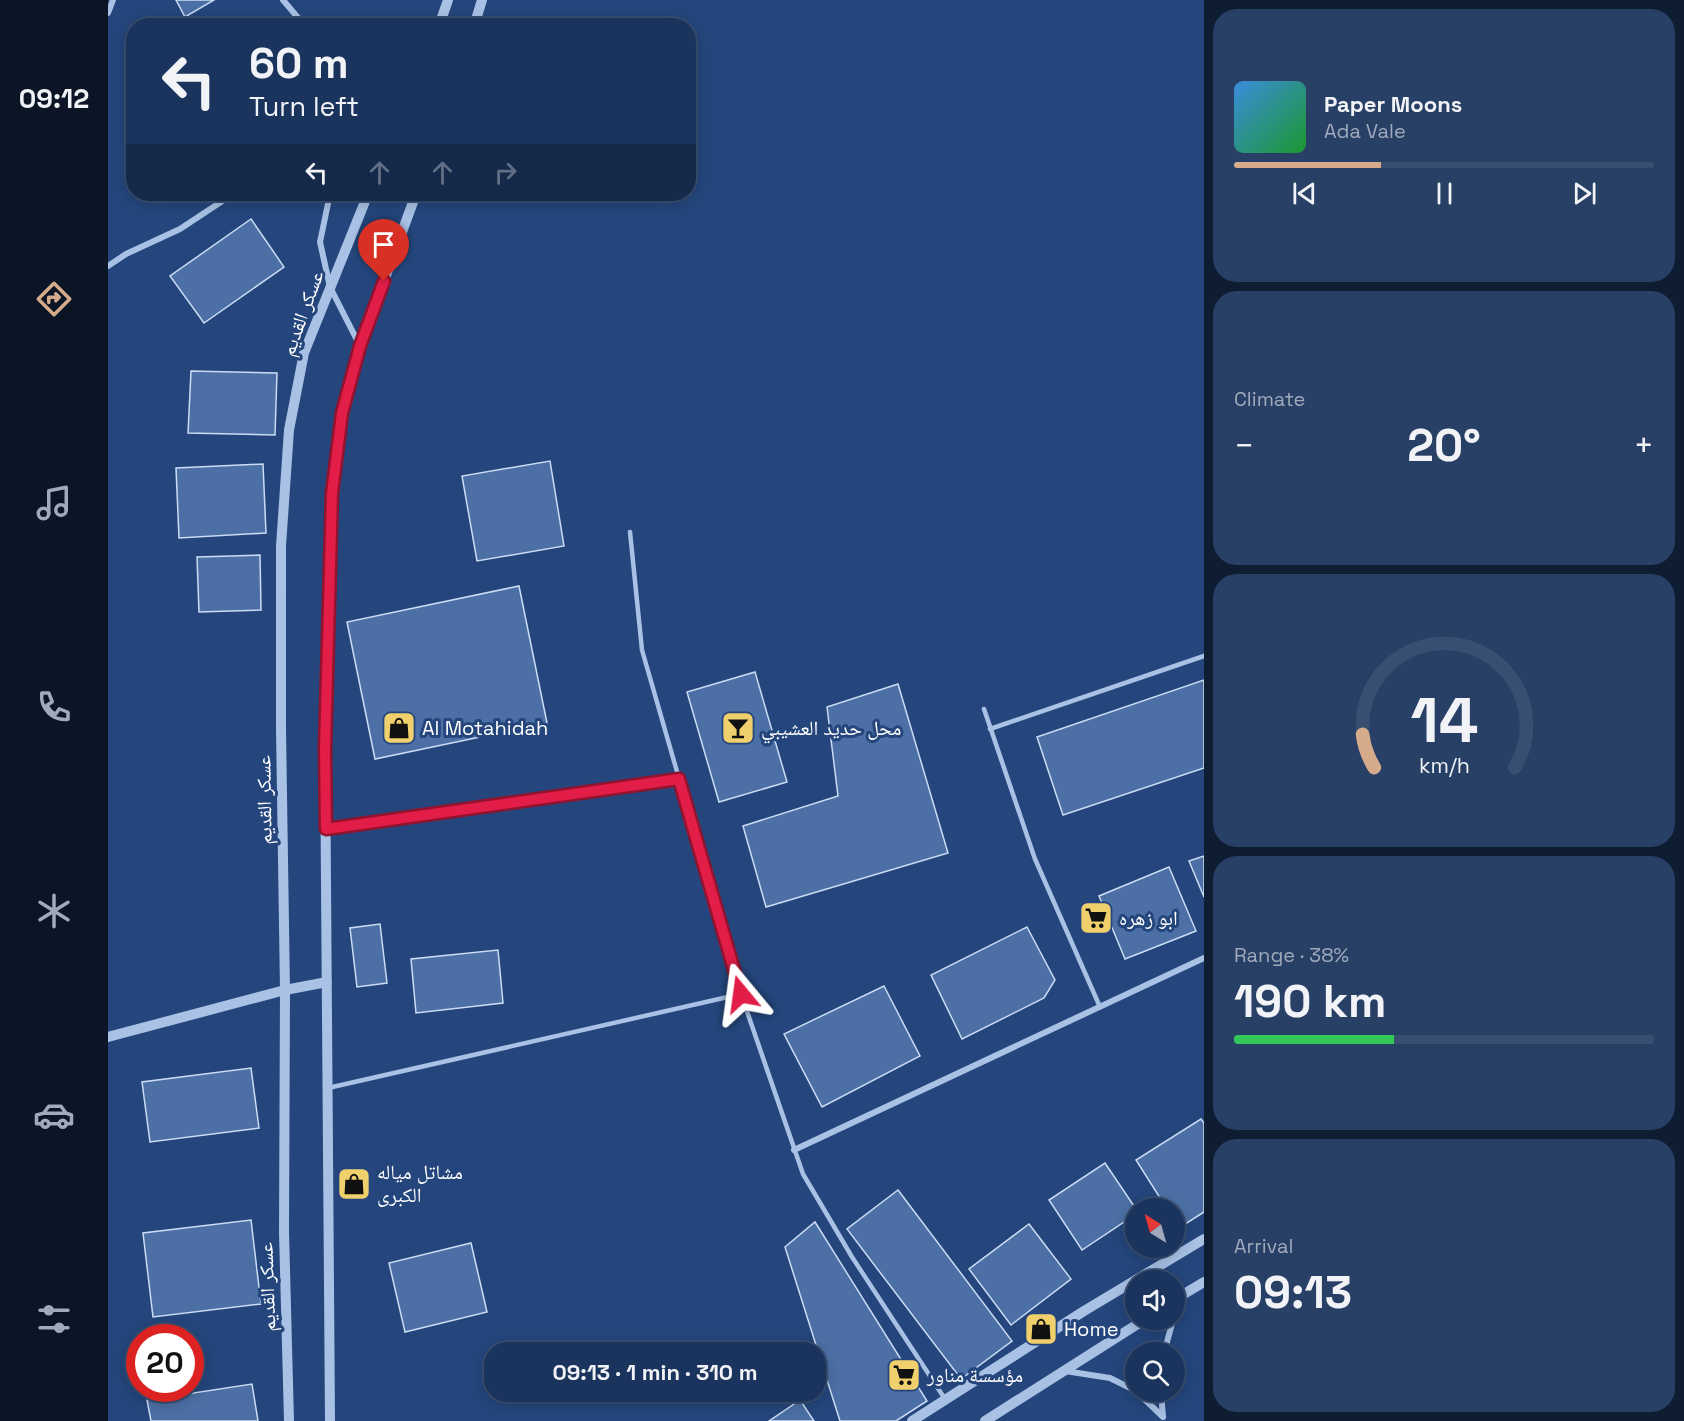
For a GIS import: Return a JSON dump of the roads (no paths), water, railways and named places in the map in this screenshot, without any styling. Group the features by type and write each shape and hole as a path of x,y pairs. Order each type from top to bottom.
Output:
{"street":[{"path":"108,13 113,0"},
{"path":"283,0 298,18"},
{"path":"442,18 448,0"},
{"path":"476,18 482,0"},
{"path":"108,266 126,254 180,229 222,201"},
{"path":"329,201 320,242 330,286 360,346"},
{"name":"عسكر القديم","path":"289,1421 284,1232 285,990 281,546 289,430 304,353 365,201"},
{"path":"330,1421 325,749 332,493 342,413 360,346 413,201"},
{"path":"794,1150 1204,958"},
{"path":"108,1037 285,990 327,982"},
{"path":"912,1421 1084,1311 1204,1239"},
{"path":"1185,1294 1204,1282"},
{"path":"985,1421 1129,1330"},
{"path":"1065,1371 1110,1378 1125,1386"},
{"path":"1147,1402 1163,1419"},
{"path":"1162,1402 1163,1419"}],"lane":[{"path":"630,532 642,650 741,994 794,1150 803,1174 852,1257 945,1400"},
{"path":"990,729 1204,656"},
{"path":"984,709 1035,859 1100,1007"},
{"path":"326,829 679,779"},
{"path":"328,1089 741,994"}],"place":[{"name":"Al Motahidah","path":"399,728"},
{"name":"محل حديد العشيبي","path":"738,728"},
{"name":"ابو زهره","path":"1096,918"},
{"name":"مشاتل مياله الكبرى","path":"354,1184"},
{"name":"Home","path":"1041,1329"},
{"name":"مؤسسة مناور","path":"904,1375"}]}
